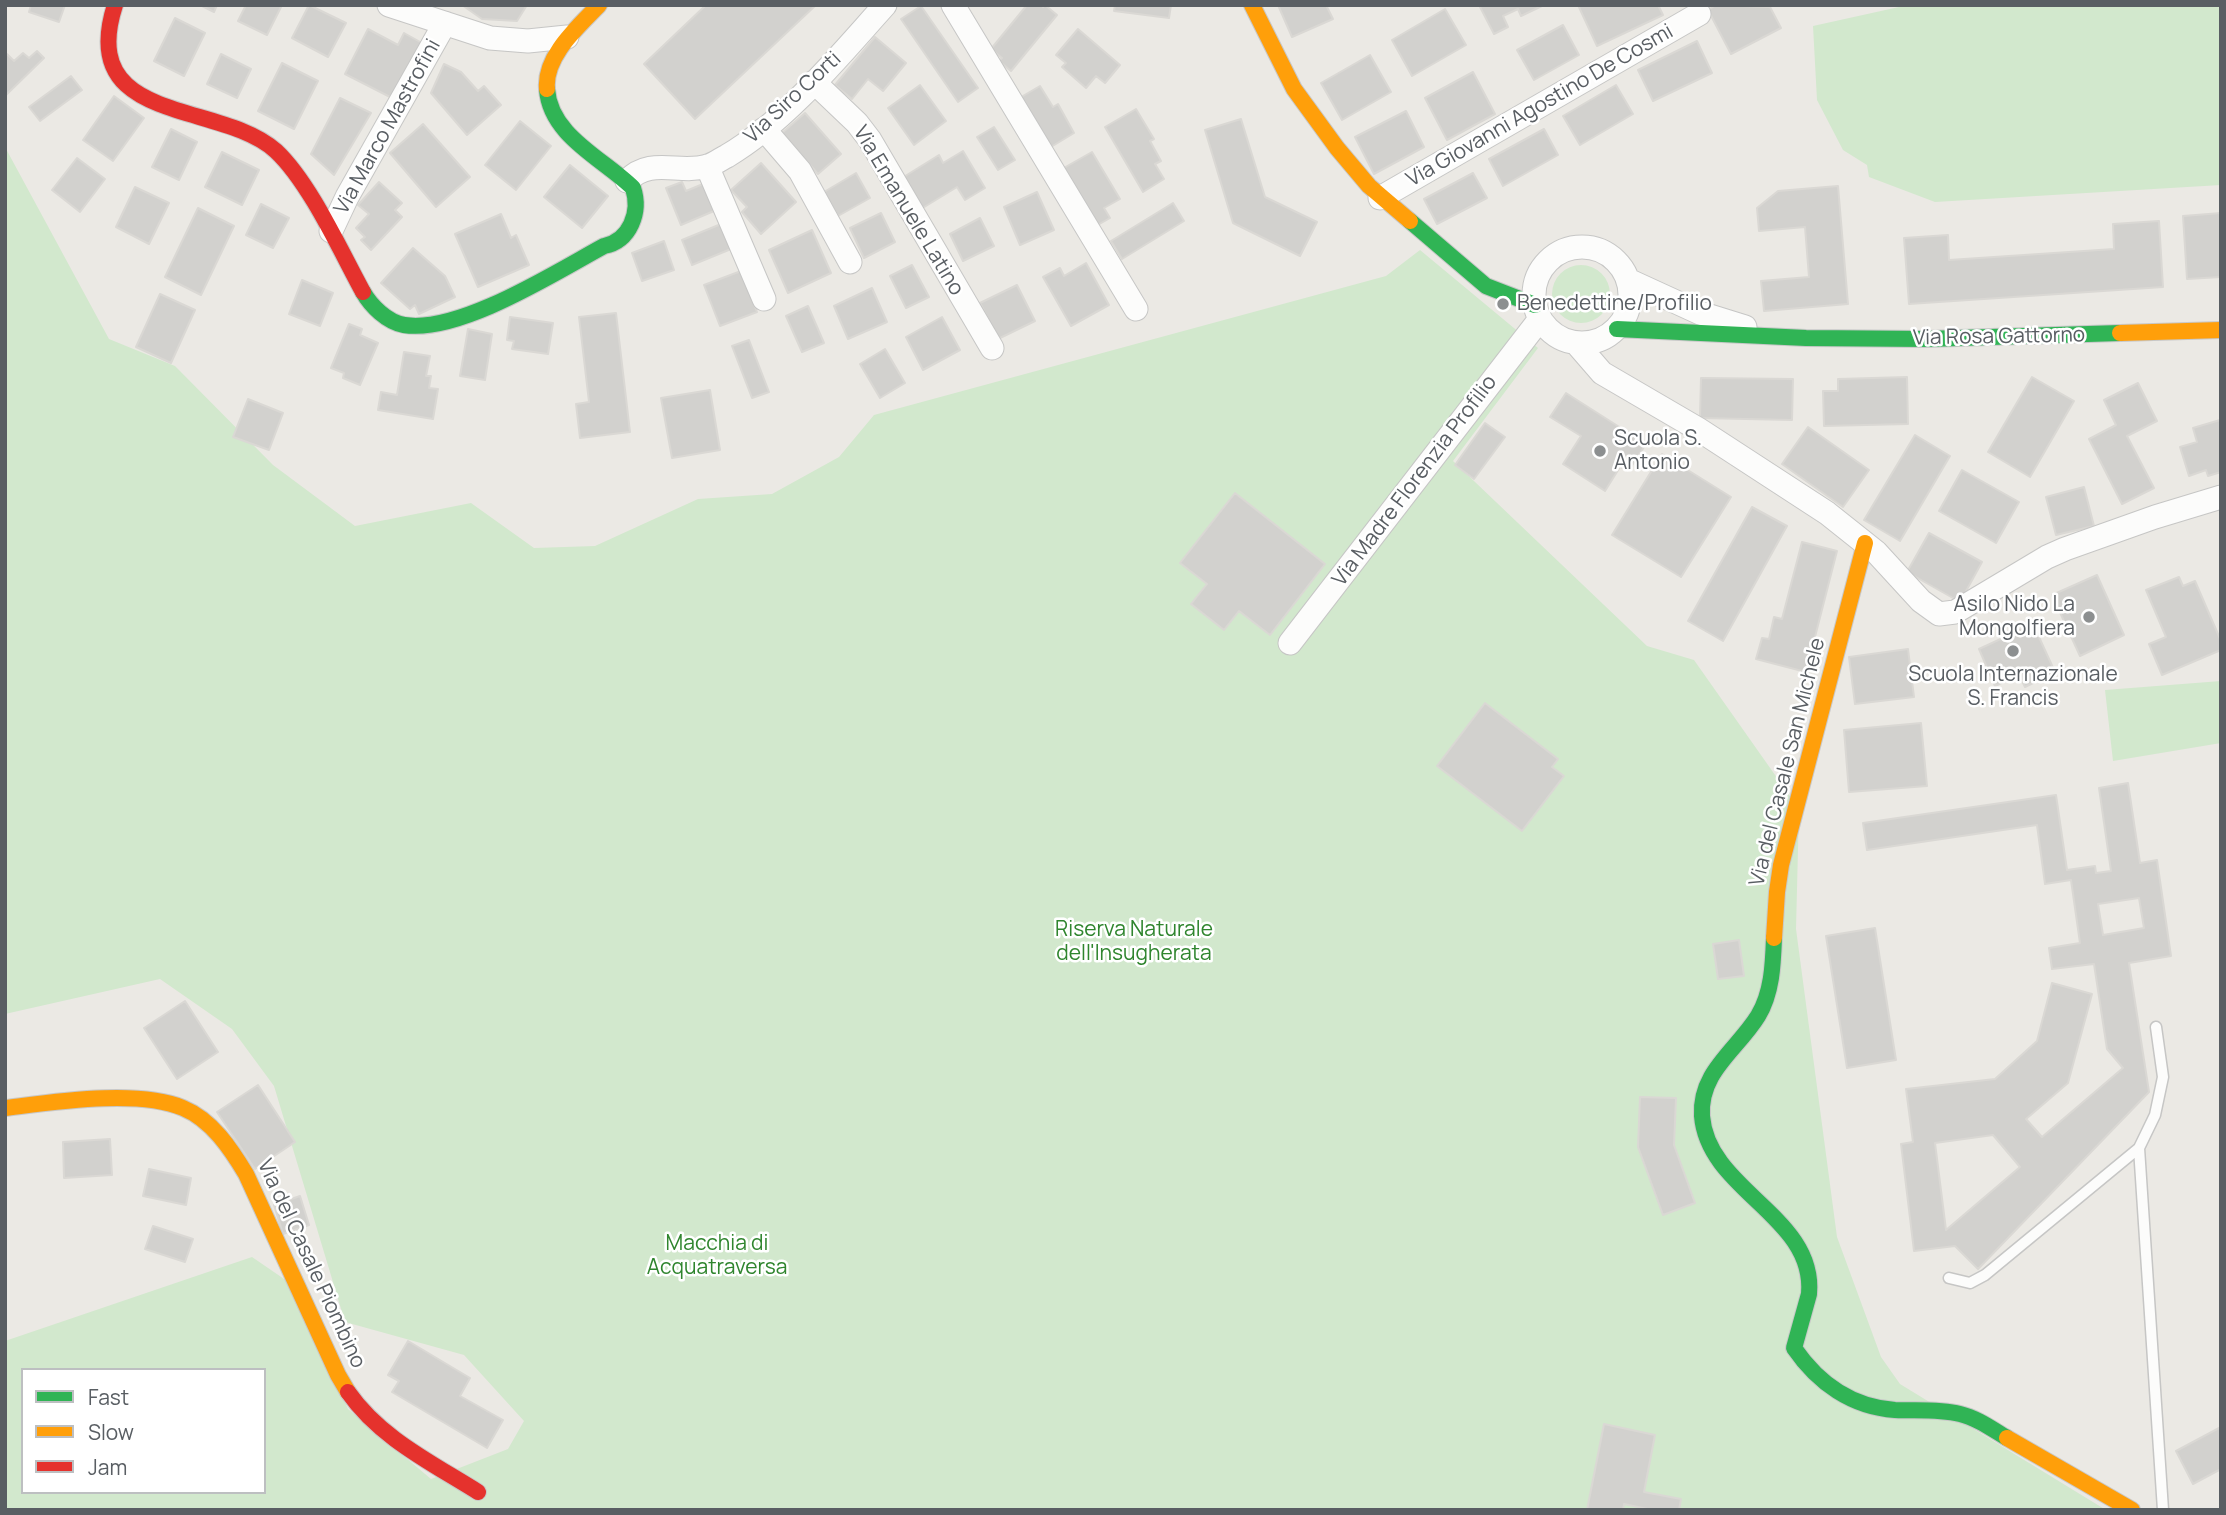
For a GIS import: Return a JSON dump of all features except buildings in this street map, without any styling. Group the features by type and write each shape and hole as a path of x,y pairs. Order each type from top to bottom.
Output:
{"street":[{"path":"115,5 110,25 109,49 116,71 124,82 159,106 230,125 269,145 295,171 369,302 384,316 404,325 427,326 483,310 604,246 619,242 633,219 637,196 627,181 570,136 555,117 546,99 547,72 567,37 599,5"},
{"path":"389,5 498,40 538,41 567,37"},
{"name":"Via Siro Corti","path":"627,181 644,168 707,166 733,152 764,128 814,82 885,5"},
{"path":"953,5 1136,309"},
{"path":"1252,5 1287,78 1357,173 1381,198 1486,286 1538,312"},
{"name":"Via Giovanni Agostino De Cosmi","path":"1381,198 1699,14"},
{"name":"Via Marco Mastrofini","path":"331,231 347,197 445,23"},
{"name":"Via Emanuele Latino","path":"814,82 870,139 992,348"},
{"path":"764,128 800,171 850,262"},
{"path":"707,166 764,299"},
{"path":"1569,248 1593,248 1610,255 1618,262 1628,280 1629,303 1617,329 1593,342 1576,343 1553,334 1538,312 1534,288 1539,272 1553,256 1569,248"},
{"name":"Via Rosa Gattorno","path":"1628,280 1700,313 1776,337"},
{"name":"Via Madre Florenzia Profilio","path":"1290,643 1538,312"},
{"name":"Via Rosa Gattorno","path":"1617,329 1776,337 1926,340 2221,330"},
{"path":"1576,343 1602,373 1698,429 1827,513 1865,543 1933,611 1948,614 2065,549 2155,517 2221,498"},
{"name":"Via del Casale San Michele","path":"1865,543 1779,875 1766,998 1752,1026 1721,1058 1712,1072 1702,1105 1704,1131 1719,1160 1787,1233 1797,1249 1810,1287 1794,1348 1813,1373 1833,1389 1868,1406 1946,1411 1972,1418 2132,1510"},
{"name":"Via del Casale Piombino","path":"5,1108 59,1101 158,1101 181,1107 200,1118 233,1151 246,1174 338,1375 356,1401 377,1424 478,1492"}],"lane":[{"path":"1949,1278 1970,1283 1985,1275 2139,1148 2155,1115 2163,1077 2156,1027"},
{"path":"2139,1148 2163,1510"}],"green space":[{"path":"1908,5 2221,5 2221,185 1935,202 1869,177 1867,165 1843,150 1817,100 1813,26"},
{"name":"Riserva Naturale dell'Insugherata","path":"5,147 109,339 175,366 273,465 355,526 471,503 534,548 595,546 698,499 772,494 839,457 874,415 1386,276 1420,250 1538,348 1453,461 1647,646 1694,660 1799,809 1796,929 1837,1237 1881,1357 1900,1384 2106,1510 5,1510 5,1341 252,1257 290,1283 348,1409 431,1479 508,1449 524,1421 464,1355 345,1322 274,1086 232,1029 160,979 5,1014"},
{"path":"1575,265 1587,265 1602,273 1610,288 1610,300 1602,315 1587,323 1575,323 1560,315 1552,300 1552,288 1560,273"},
{"path":"2221,681 2221,743 2113,761 2105,690"}],"traffic: fast":[{"path":"363,292 380,313 404,325 426,325 452,320 507,299 613,243 627,232 636,206 633,188 568,133 550,106 547,89"},
{"path":"1410,221 1486,286 1535,305"},
{"path":"1617,329 1806,338 1926,339 2120,333"},
{"path":"1774,938 1771,978 1763,1007 1713,1074 1703,1100 1702,1116 1709,1142 1722,1164 1780,1223 1796,1244 1807,1267 1809,1294 1794,1348 1803,1361 1825,1382 1864,1404 1895,1410 1960,1414 2007,1438"}],"traffic: slow":[{"path":"547,89 551,65 557,54 599,5"},
{"path":"1252,5 1294,89 1337,148 1369,186 1410,221"},
{"path":"2120,333 2221,330"},
{"path":"1774,938 1781,865 1865,543"},
{"path":"5,1108 96,1099 143,1099 183,1108 203,1120 227,1145 246,1174 348,1392"},
{"path":"2007,1438 2132,1510"}],"traffic: jam":[{"path":"115,5 108,44 116,72 134,91 160,104 251,135 276,151 301,181 363,292"},
{"path":"348,1392 375,1423 391,1436 478,1492"}],"place":[{"name":"Benedettine/Profilio","path":"1503,304"},
{"name":"Scuola S. Antonio","path":"1600,451"},
{"name":"Asilo Nido La Mongolfiera","path":"2089,617"},
{"name":"Scuola Internazionale S. Francis","path":"2013,651"}],"park label":[{"name":"Macchia di Acquatraversa","path":"717,1256"}]}
